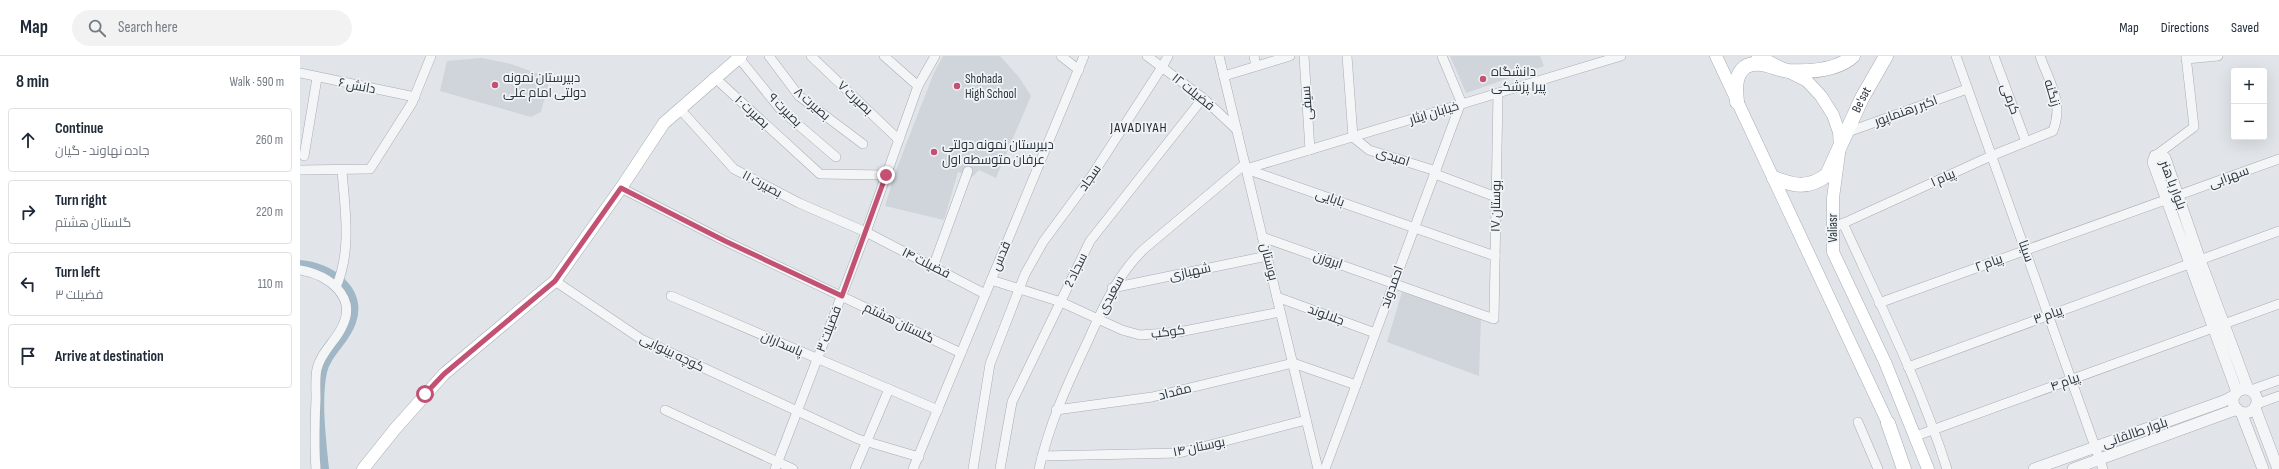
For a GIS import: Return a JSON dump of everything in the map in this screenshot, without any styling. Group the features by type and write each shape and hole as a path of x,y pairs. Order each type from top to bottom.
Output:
{"main road":[{"name":"Valiasr","path":"1716,56 1888,423 1904,469"},
{"name":"Valiasr","path":"1758,56 1807,81 1828,105 1836,123 1840,146 1832,198 1838,226 1833,252 1885,362 1928,469"},
{"path":"1737,102 1736,85 1744,67 1753,64 1788,71 1827,68 1845,63 1853,56"},
{"name":"Be'sat","path":"1840,146 1845,132 1886,56"},
{"path":"363,469 390,434 444,374 555,281 621,188 653,136 679,108 714,77 740,57"},
{"path":"1774,178 1789,184 1804,185 1817,183 1827,175 1840,146"}],"street":[{"path":"300,170 370,169 415,97 431,56"},
{"name":"بصیرت ۸","path":"769,56 799,96 863,144"},
{"name":"بصیرت ۷","path":"811,56 899,140"},
{"path":"884,56 918,86"},
{"name":"فضیلت ۳","path":"777,466 866,232 918,86 935,56"},
{"path":"1061,56 1079,70"},
{"name":"قدس","path":"913,469 1084,56"},
{"name":"فضیلت ۱۲","path":"1147,56 1203,98 1237,130"},
{"name":"سجاد","path":"973,469 990,364 1019,289 1043,242 1091,178 1168,56"},
{"name":"بوستان","path":"1219,56 1318,469"},
{"path":"1254,56 1256,66"},
{"path":"1224,76 1290,56"},
{"name":"سیفی","path":"1304,56 1310,150"},
{"path":"1347,56 1353,137"},
{"path":"1442,56 1461,104"},
{"name":"خیابان ایثار","path":"1246,166 1310,150 1621,56"},
{"name":"سینا","path":"1956,56 2102,464"},
{"name":"کرمی","path":"1994,56 2026,142"},
{"name":"زنگنه","path":"2040,56 2058,106 2058,118 2053,131"},
{"path":"2155,156 2194,127 2186,58 2218,56"},
{"name":"بصیرت ۹","path":"740,57 781,110 836,158"},
{"name":"دانش ۶","path":"300,73 316,78 415,97"},
{"name":"بصیرت ۱۰","path":"714,77 820,174 886,175"},
{"path":"304,156 316,78"},
{"name":"اکبر رهنماپور","path":"1845,132 1967,89"},
{"name":"بوستان ۱۷","path":"1494,319 1498,93"},
{"name":"سجاد 2","path":"1000,469 1012,402 1090,241 1203,98"},
{"name":"احمدوند","path":"1324,469 1461,104"},
{"name":"بصیرت ۱۱","path":"679,108 734,169 799,204 866,232"},
{"name":"پیام ۱","path":"1838,226 1991,156 2053,131"},
{"name":"امیدی","path":"1353,137 1369,150 1435,172 1496,197"},
{"name":"بلوار با هنر","path":"2236,394 2153,162 2155,156 2162,155 2166,158 2200,260 2250,390"},
{"name":"سهرابی","path":"2166,199 2279,159"},
{"name":"بابایی","path":"1246,166 1495,256"},
{"name":"سعیدی","path":"1038,469 1056,410 1112,288 1130,262 1144,249 1246,166"},
{"path":"336,287 343,271 346,232 342,170"},
{"path":"933,267 968,171"},
{"name":"گلستان هشتم","path":"621,188 725,241 961,353"},
{"name":"پیام ۲","path":"1879,303 2166,199"},
{"path":"1838,226 1879,303 1908,367 1934,430 1947,469"},
{"name":"پیام ۳","path":"1908,367 2279,231"},
{"name":"فضیلت ۱۴","path":"866,232 985,294"},
{"name":"ابروزن","path":"1262,237 1494,319"},
{"name":"شهبازی","path":"1112,288 1267,256"},
{"path":"300,270 312,272 342,291 347,304 342,327 326,349 316,370 316,469"},
{"name":"کوکب","path":"991,280 1061,302 1098,319 1140,335 1155,335 1280,312"},
{"name":"کوچه بینوایی","path":"555,281 641,339 797,412"},
{"name":"پاسداران","path":"670,296 938,410"},
{"name":"جلالوند","path":"1277,297 1375,332"},
{"name":"پیام ۴","path":"1916,436 2279,304"},
{"path":"1293,363 1356,385"},
{"name":"مقداد","path":"1056,410 1152,398 1293,363"},
{"path":"2263,469 2239,410 2234,402 2236,394 2244,389 2250,390 2279,380"},
{"path":"855,469 889,389"},
{"path":"2250,390 2256,396 2256,406 2278,469"},
{"name":"بلوار طالقانی","path":"2034,469 2224,401 2236,394"},
{"path":"2239,410 2248,412 2256,406 2279,396"},
{"path":"665,410 777,466 793,469"},
{"name":"بلوار طالقانی","path":"2073,469 2102,464 2239,410"},
{"path":"797,412 858,439 868,440 919,457"},
{"name":"بوستان ۱۴","path":"1042,456 1179,453 1306,420"},
{"path":"1858,422 1878,469"}],"shaded area":[{"path":"943,56 1000,56 1019,77 1031,96 996,178 979,170 972,177 958,172 944,220 885,206 895,173 933,75"},
{"name":"دانشگاه پیرا پزشکی","path":"1450,56 1540,56 1544,66 1466,93"},
{"name":"دبیرستان نمونه دولتی امام علی","path":"482,58 511,64 550,78 541,112 531,117 440,91 447,61"},
{"path":"1402,292 1481,318 1479,376 1387,342"}],"waterway":[{"path":"300,264 322,269 332,275 341,281 353,299 354,310 352,322 346,335 328,359 321,383 321,433 325,469"}],"place":[{"name":"دانشگاه پیرا پزشکی","path":"1483,79"},
{"name":"دبیرستان نمونه دولتی امام علی","path":"495,85"},
{"name":"Shohada High School","path":"957,86"},
{"name":"دبیرستان نمونه دولتی عرفان متوسطه اول","path":"934,152"}],"district":[{"name":"JAVADIYAH","path":"1139,127"}],"route":[{"path":"425,394 444,374 555,281 621,188 725,241 842,296 886,175"}]}
